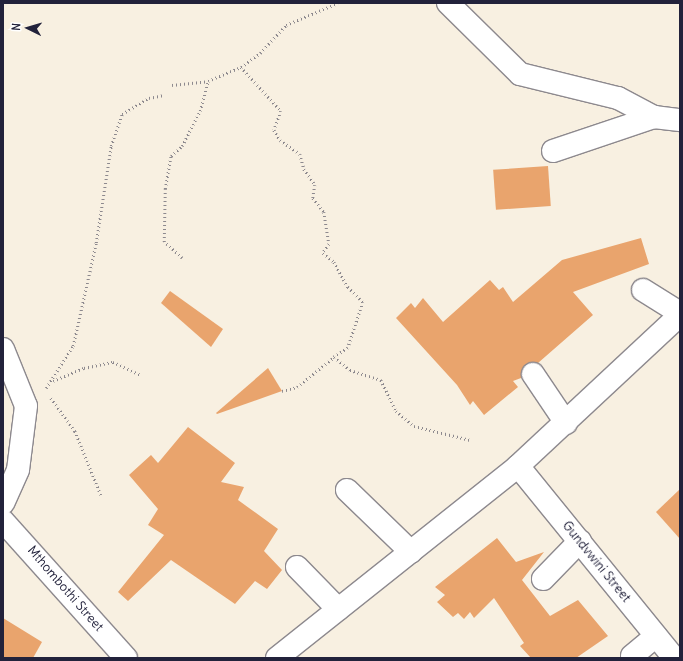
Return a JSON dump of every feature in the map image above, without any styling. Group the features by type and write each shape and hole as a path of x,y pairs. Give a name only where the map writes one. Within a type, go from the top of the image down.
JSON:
{"street":[{"path":"448,3 520,74 618,98 654,117 680,120"},
{"path":"553,151 654,117"},
{"path":"277,658 518,466 566,423 680,314 643,290"},
{"path":"3,349 26,406 18,470 3,503"},
{"path":"533,374 566,423"},
{"name":"Gundvwini Street","path":"518,466 674,658"},
{"path":"347,490 410,552"},
{"name":"Mthombothi Street","path":"3,521 126,658"},
{"path":"543,579 580,541"},
{"path":"297,567 338,609"},
{"path":"632,656 656,636"}],"path":[{"path":"172,86 208,81 241,67 260,53 286,25 338,3"},
{"path":"241,67 281,111 274,130 280,140 300,154 304,169 315,185 314,198 324,212 329,244 323,253 334,262 348,287 364,302 348,348 334,357 297,387 282,391"},
{"path":"182,258 164,242 166,189 171,156 182,146 200,111 208,81"},
{"path":"101,495 74,431 43,390 53,381 73,346 86,296 103,186 122,114 149,98 164,95"},
{"path":"334,357 350,370 381,380 396,411 414,426 470,440"},
{"path":"53,381 84,368 113,362 141,375"}],"building":[{"path":"548,166 551,206 496,210 493,170"},
{"path":"641,238 649,264 573,292 593,315 538,363 526,364 521,378 513,381 518,387 484,415 473,401 470,405 457,385 396,318 411,303 415,308 423,298 443,322 490,280 499,290 503,287 513,302 562,260"},
{"path":"170,291 223,329 211,347 161,303"},
{"path":"268,368 282,391 217,414 216,413"},
{"path":"188,427 235,463 221,482 244,487 238,500 278,529 264,551 282,570 267,589 255,581 235,604 171,560 128,601 118,592 164,535 148,525 158,509 129,475 151,455 158,463"},
{"path":"680,489 680,539 656,512"},
{"path":"497,538 516,562 544,552 522,580 550,616 578,600 608,636 576,658 531,658 520,646 524,643 494,598 474,618 470,612 464,619 458,613 453,617 437,602 445,595 435,587"},
{"path":"3,618 42,642 33,658 3,658"}]}
